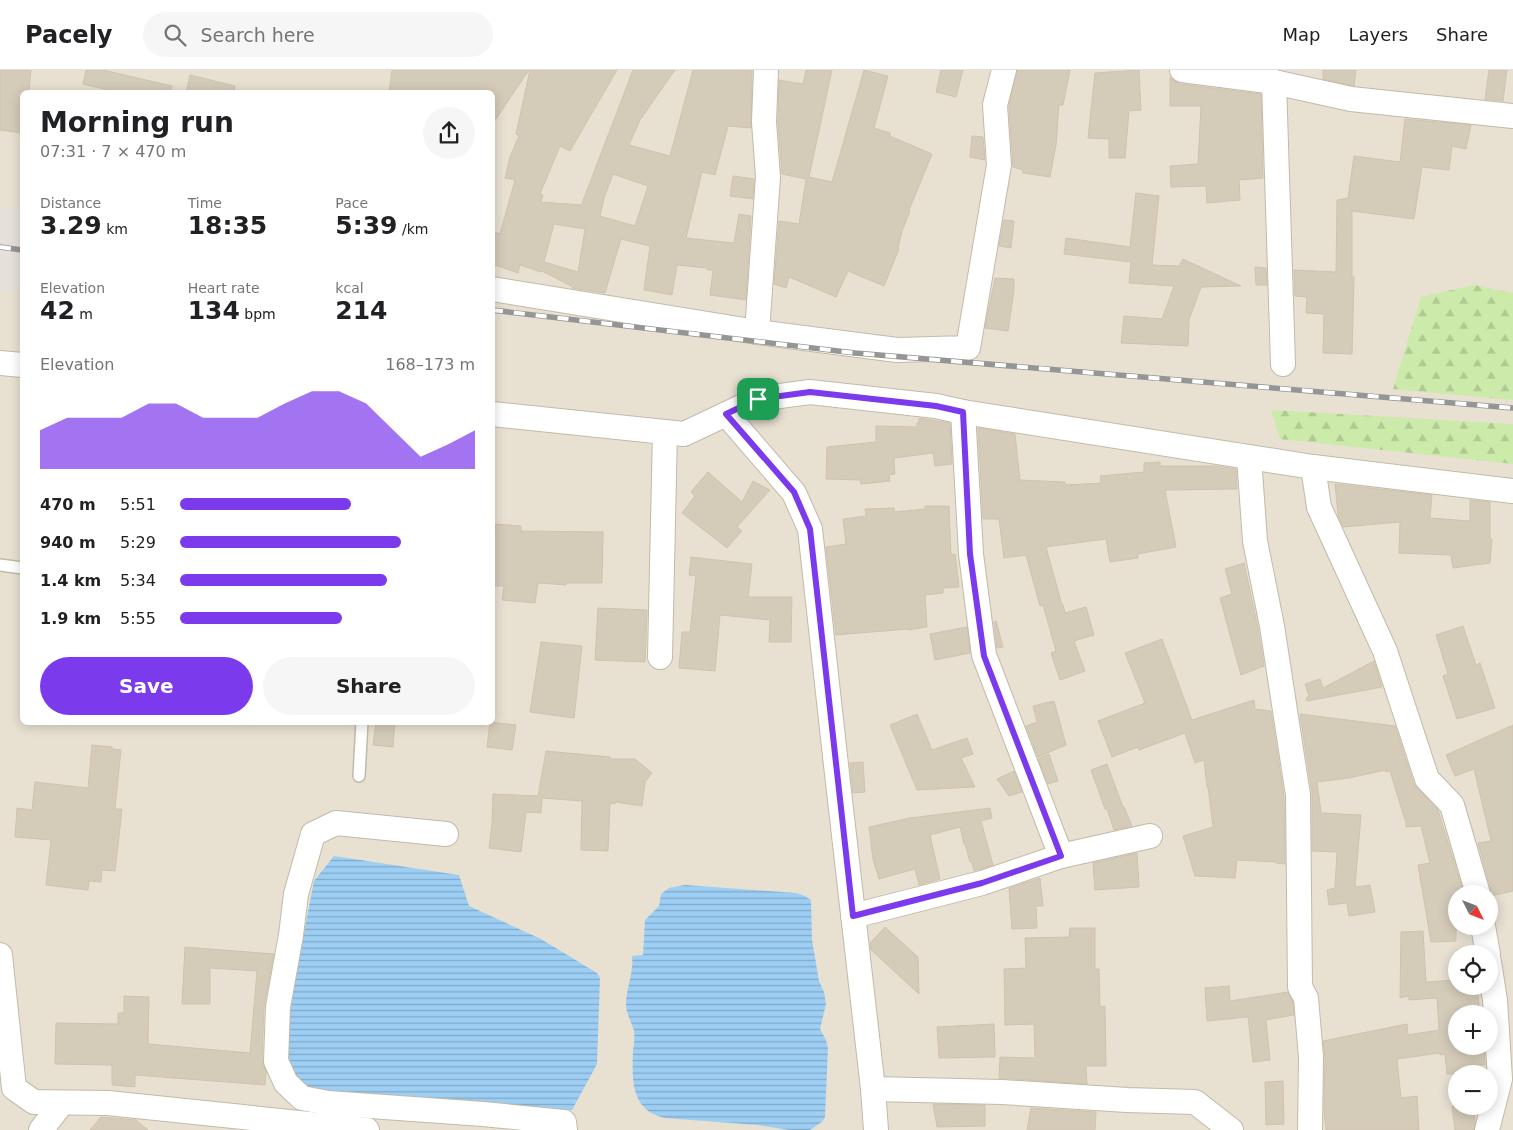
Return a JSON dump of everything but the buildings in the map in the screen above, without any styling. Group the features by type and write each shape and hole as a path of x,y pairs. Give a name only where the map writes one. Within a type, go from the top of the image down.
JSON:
{"street":[{"path":"757,332 768,177 764,122 766,70"},
{"path":"495,288 757,332 897,350 968,348 999,165 995,104 1004,70"},
{"path":"1182,70 1274,82 1350,99 1513,116"},
{"path":"1274,82 1283,364"},
{"path":"0,363 20,365"},
{"path":"495,416 684,434 758,399 810,392 936,406 963,412 1313,467 1513,491"},
{"path":"963,412 970,554 984,656 1061,856"},
{"path":"726,414 794,492 810,529 876,1130"},
{"path":"660,657 665,432"},
{"path":"1249,457 1255,541 1272,626 1298,795 1300,987 1306,998 1311,1057 1309,1130"},
{"path":"1313,467 1319,507 1385,651 1427,779 1452,805 1475,885"},
{"path":"446,834 336,823 313,834 296,894 291,935 278,1007 276,1061 286,1083 302,1098 328,1103 564,1122 565,1130"},
{"path":"853,916 982,883 1061,856 1150,836"},
{"path":"0,955 14,1088 34,1102 108,1103 357,1130"},
{"path":"1487,1130 1500,1079 1493,995"},
{"path":"873,1089 1002,1092 1127,1100 1195,1102 1231,1130"},
{"path":"41,1130 62,1103"}],"lane":[{"path":"0,565 20,568"},
{"path":"359,776 362,725"}],"shaded area":[{"path":"0,70 1513,70 1513,1130 0,1130"},
{"path":"0,208 20,211 20,293 0,292"}],"green space":[{"path":"1474,285 1513,293 1513,400 1393,389 1421,297"},
{"path":"1271,410 1513,424 1513,464 1280,439"}],"water":[{"path":"334,856 459,875 469,906 541,939 597,973 600,978 597,1064 572,1110 448,1103 302,1091 286,1063 290,1004 314,881"},
{"path":"685,885 796,893 811,900 812,940 819,981 824,992 826,1004 820,1029 828,1048 825,1117 822,1122 810,1130 789,1130 757,1125 665,1118 654,1114 639,1101 633,1082 634,1031 626,1005 632,956 643,955 645,920 659,906 661,894 669,888"}],"railway":[{"path":"0,247 20,250"},
{"path":"495,310 855,353 1513,408"}],"route":[{"path":"810,392 936,406 963,412 970,554 984,656 1061,856 982,883 853,916 810,529 794,492 726,414 758,399 810,392"}]}
